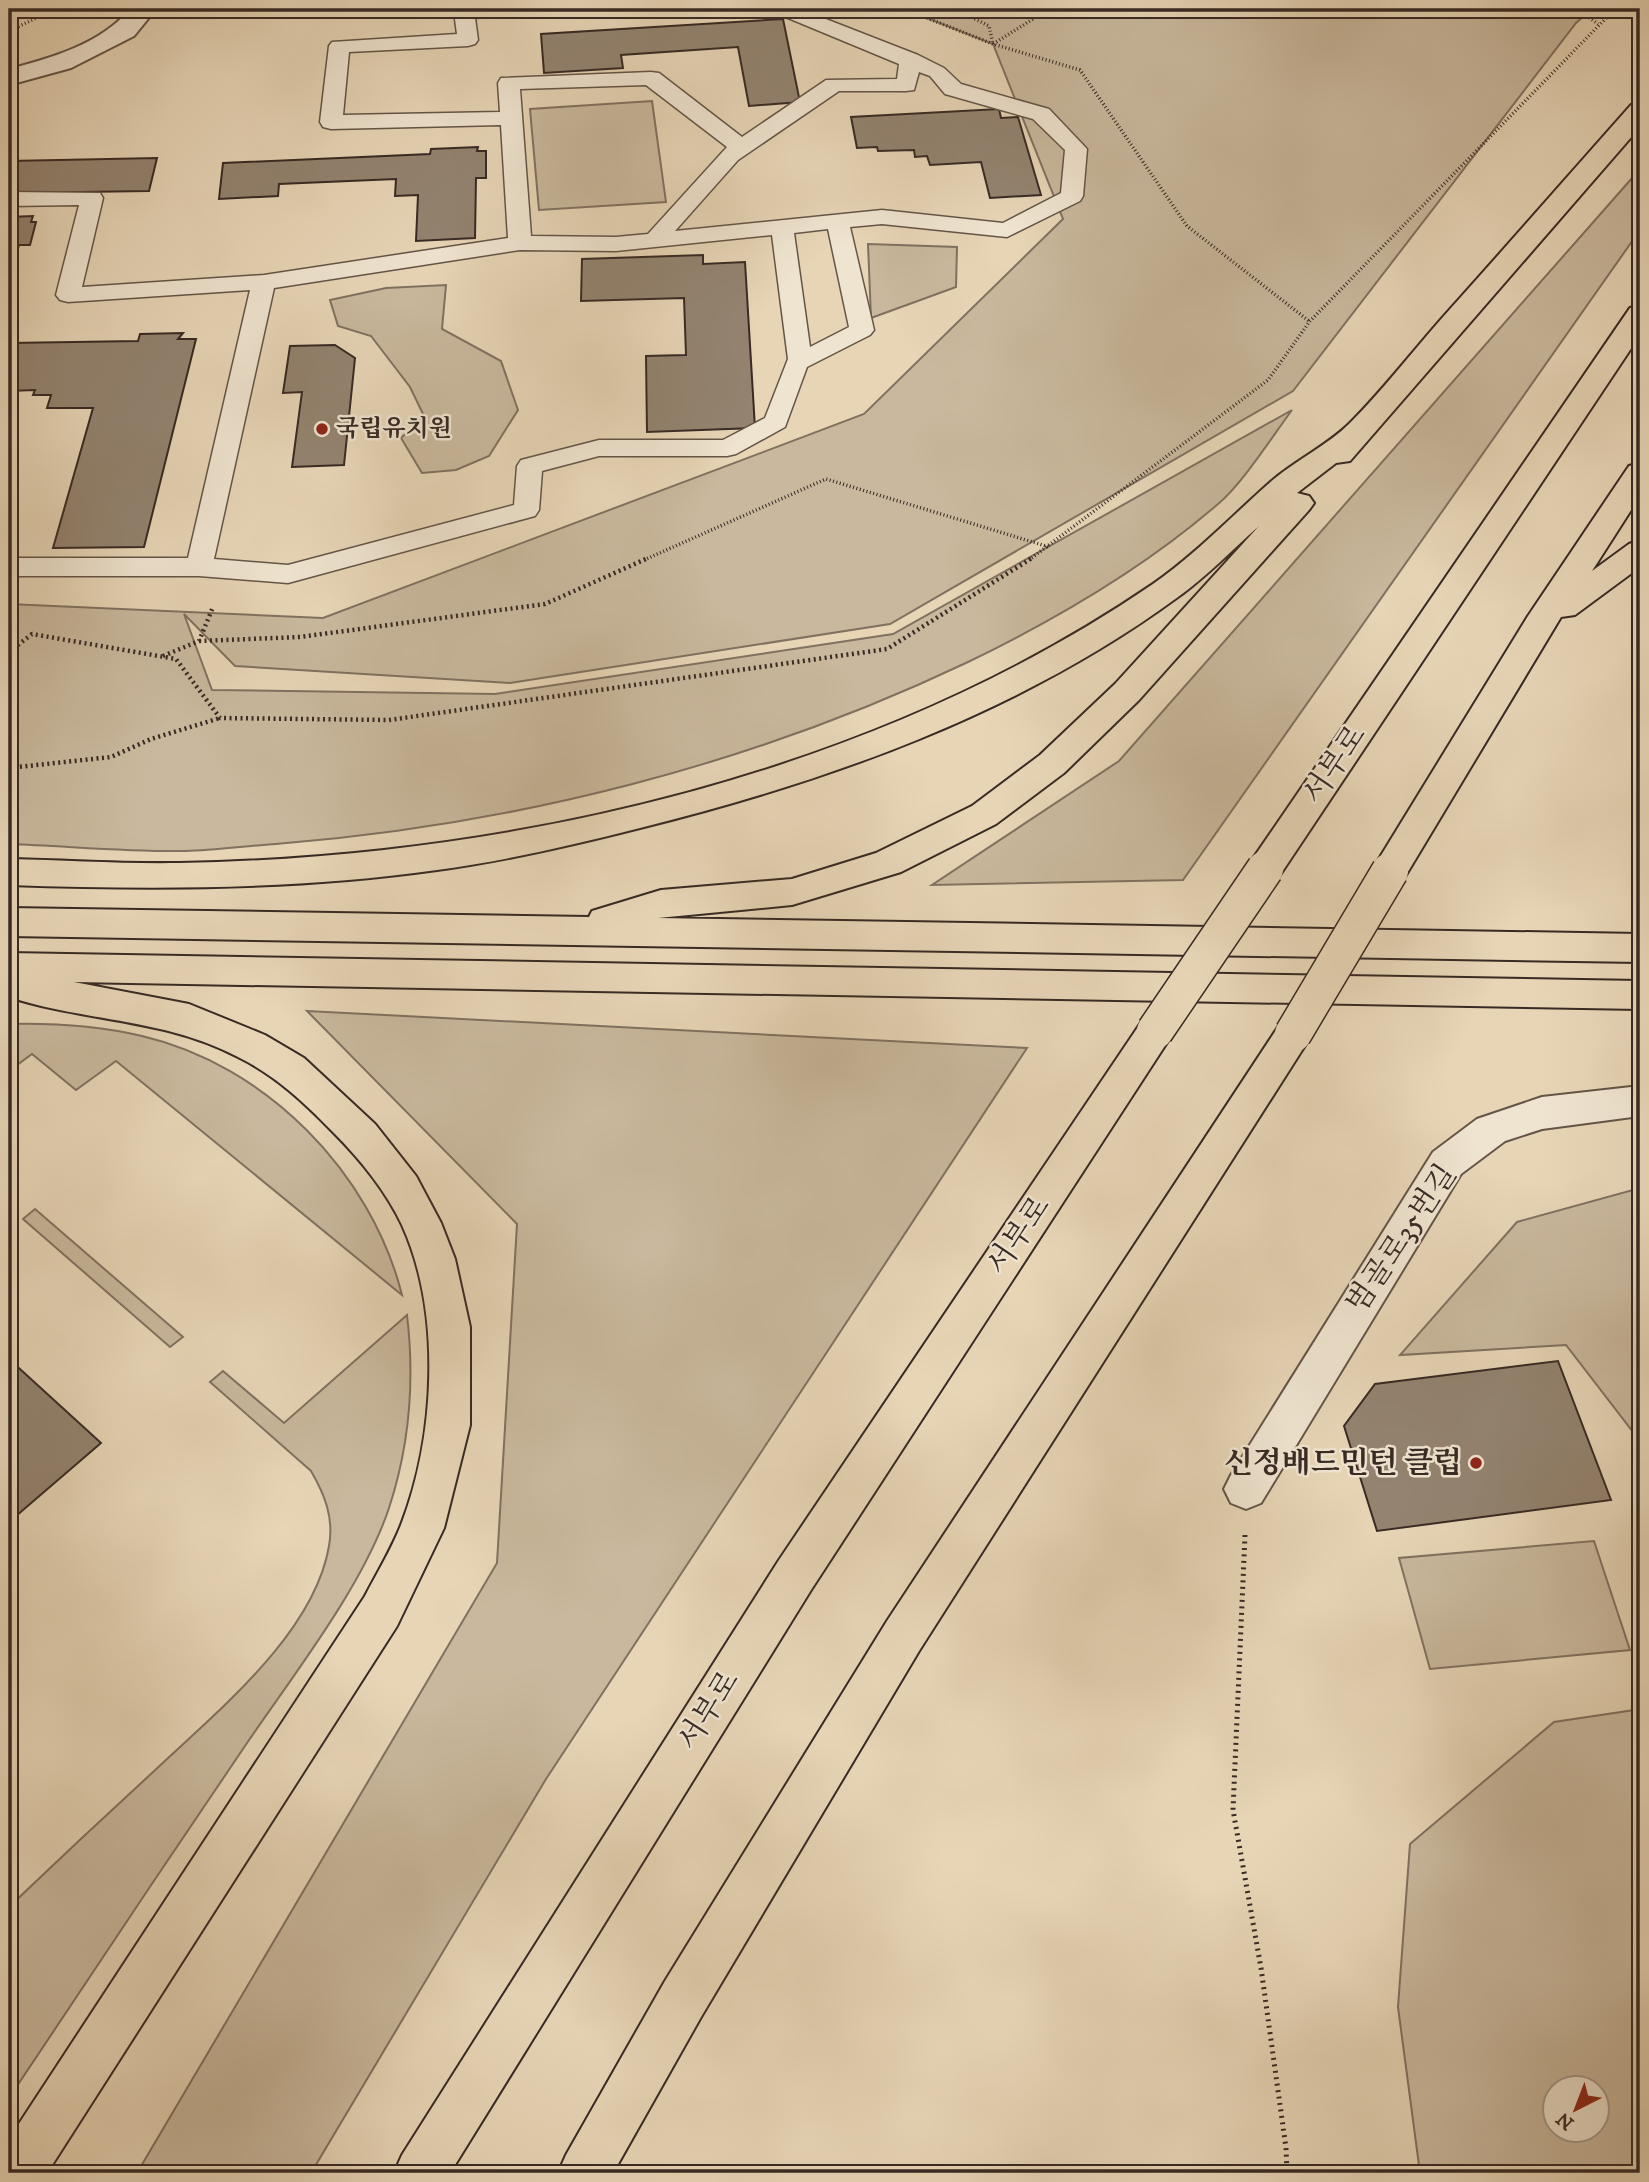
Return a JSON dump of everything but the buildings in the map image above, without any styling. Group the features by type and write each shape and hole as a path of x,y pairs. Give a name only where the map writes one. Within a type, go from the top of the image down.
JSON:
{"highway":[{"path":"573,931 661,904 792,892 888,863 984,815 1052,764 1127,692 1278,527 1356,434 1640,111"},
{"name":"서부로","path":"420,2173 795,1575 1155,1031 1640,314"},
{"path":"9,872 178,876 331,868 437,857 561,835 687,804 815,766 931,721 1056,660 1168,589 1295,478 1356,434"},
{"path":"584,2173 683,1999 903,1636 1293,1034 1540,624 1640,473"},
{"path":"1540,624 1640,551"},
{"path":"9,922 1640,948"},
{"path":"9,967 1640,995"},
{"path":"9,985 189,1019 252,1046 290,1069 361,1135 402,1188 421,1223 435,1259 443,1292 449,1339 449,1426 422,1528 381,1611 17,2173"}],"street":[{"path":"9,77 62,63 125,31 144,9"},
{"name":"범골로35번길","path":"1247,1489 1447,1163 1491,1130 1542,1113 1640,1101"}],"lane":[{"path":"511,118 331,122 339,46 468,40 464,12 519,9"},
{"path":"9,199 92,198 68,295 264,282 390,265 520,243 616,244 882,216 1007,230 1072,196 1076,149 1041,114 953,89 937,72 911,59 783,9"},
{"path":"655,240 730,155 741,147 834,85 905,85 911,59"},
{"path":"520,243 509,83 651,78 741,147"},
{"path":"800,362 862,330 838,222"},
{"path":"9,568 199,567 288,574 526,510 530,466 599,448 727,448 776,422 800,362 782,228"},
{"path":"199,567 264,282"}],"path":[{"path":"9,31 55,9"},
{"path":"904,9 993,44 1080,70 1187,226 1310,321"},
{"path":"956,9 989,26 993,44"},
{"path":"993,44 1049,9"},
{"path":"1578,9 1598,24"},
{"path":"9,768 111,757 151,739 220,718 389,720 887,649 1049,547 1268,380 1310,321 1615,9"},
{"path":"162,657 198,641 299,636 545,604 826,479 1049,547"},
{"path":"198,641 229,570"},
{"path":"9,652 32,634 176,659 220,718"},
{"path":"1247,1489 1233,1810 1261,1968 1286,2148 1287,2173"}],"shaded area":[{"path":"904,9 1592,9 1576,23 1293,391 890,624 510,683 235,666 184,614 212,690 495,694 893,634 1292,410 1247,473 1218,504 1129,571 1034,628 968,662 886,699 802,731 717,760 543,805 455,822 365,835 208,850 141,851 9,844 9,604 323,618 864,414 1063,219 993,44"},
{"path":"652,101 666,202 539,210 530,109"},
{"path":"1640,169 1640,230 1183,880 932,885 1119,761"},
{"path":"868,244 957,247 956,287 871,318"},
{"path":"446,285 442,329 501,361 518,410 489,456 456,470 422,473 401,438 424,416 410,387 371,336 338,326 330,300 386,288"},
{"path":"307,1011 1027,1048 546,1779 311,2173 137,2173 497,1563 517,1224"},
{"path":"9,1024 76,1026 142,1036 188,1050 231,1071 271,1098 307,1130 339,1167 366,1207 387,1250 402,1295 116,1061 76,1090 32,1054 9,1071"},
{"path":"1640,1188 1640,1441 1566,1345 1400,1355 1517,1222"},
{"path":"35,1209 183,1337 170,1347 23,1219"},
{"path":"407,1315 411,1364 409,1413 402,1460 389,1508 362,1568 326,1629 9,2098 9,1907 258,1671 304,1611 320,1579 329,1546 330,1526 327,1507 311,1471 210,1382 223,1371 284,1423"},
{"path":"1594,1541 1630,1650 1430,1669 1399,1558"},
{"path":"1640,1700 1640,2173 1420,2173 1398,2007 1410,1844 1554,1722 1634,1710"}],"place":[{"name":"국립유치원","path":"322,429"},
{"name":"신정배드민턴 클럽","path":"1476,1463"}]}
